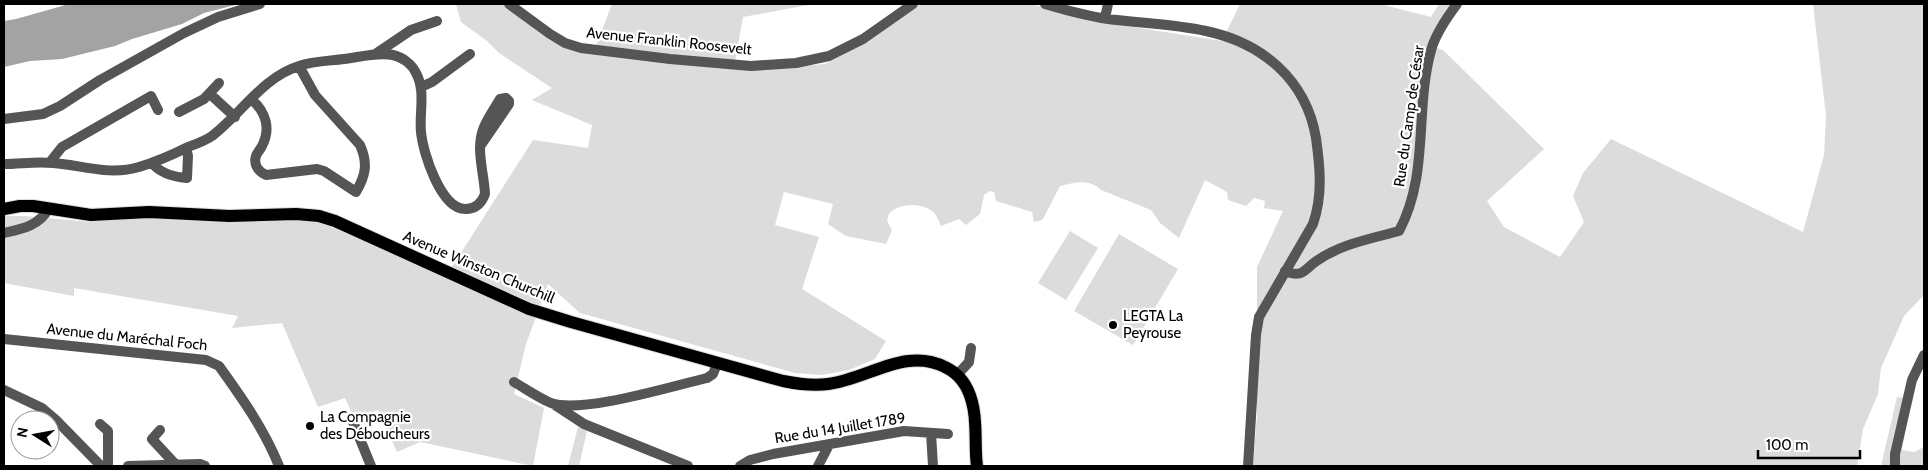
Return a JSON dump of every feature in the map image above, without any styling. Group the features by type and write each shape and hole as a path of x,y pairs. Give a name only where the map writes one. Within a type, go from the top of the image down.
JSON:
{"main road":[{"name":"Avenue Winston Churchill","path":"4,209 20,206 48,208 91,215 149,212 229,216 296,214 319,216 335,221 529,309 783,381 812,385 828,384 848,380 909,360 921,360 940,364 957,375 968,388 973,404 977,466"}],"street":[{"path":"4,120 43,114 60,106 100,80 184,33 218,17 260,4"},
{"name":"Avenue Franklin Roosevelt","path":"509,4 550,34 565,43 581,48 670,59 752,66 796,63 829,56 863,39 913,4"},
{"path":"1045,4 1105,18 1206,31 1234,40 1265,54 1288,75 1304,101 1314,130 1321,185 1318,208 1313,224 1259,317 1256,335 1248,466"},
{"path":"1105,18 1108,4"},
{"name":"Rue du Camp de César","path":"1285,271 1294,275 1301,274 1316,262 1347,245 1399,231 1406,219 1417,180 1426,84 1432,46 1448,15 1458,4"},
{"path":"374,54 411,30 437,21"},
{"path":"4,164 50,162 107,171 126,170 152,163 210,138 252,100 261,89 281,74 299,66 374,54 389,54 403,60 411,65 416,72 421,87 421,134 431,171 450,202 459,208 472,208 479,204 485,194 480,154 481,145"},
{"path":"421,87 432,82 470,54"},
{"path":"252,100 263,113 267,123 265,139 255,157 255,164 260,172 266,175 316,169 324,171 356,192 365,172 364,153 355,138 315,95 299,66"},
{"path":"179,112 210,94 219,83"},
{"path":"210,94 235,116"},
{"path":"50,162 62,147 151,96 158,110"},
{"path":"152,163 170,174 187,178 188,156 186,148"},
{"path":"4,233 37,223 43,218 48,208"},
{"name":"Avenue du Maréchal Foch","path":"4,339 214,362 219,366 257,421 270,444 279,466"},
{"path":"957,375 970,360 971,348"},
{"path":"1895,466 1895,454 1912,380 1924,355"},
{"path":"552,403 574,406 596,403 707,378 713,374 718,364"},
{"path":"514,382 552,403 584,424 688,466"},
{"path":"4,390 42,408 101,466"},
{"path":"353,422 371,466"},
{"path":"100,424 108,431 108,466"},
{"path":"160,430 152,439 176,465"},
{"name":"Rue du 14 Juillet 1789","path":"740,466 750,460 773,454 904,431 948,434"},
{"path":"931,433 933,466"},
{"path":"818,466 829,445"},
{"path":"128,466 200,464 205,466"}],"shaded area":[{"path":"69,4 239,4 204,13 182,24 115,46 62,59 30,61 4,67 4,21"},
{"path":"456,4 502,4 549,40 575,51 748,70 825,64 866,43 909,11 922,4 1031,4 1102,22 1222,41 1240,4 1380,4 1431,17 1439,4 1453,4 1429,45 1443,50 1544,149 1487,201 1504,227 1560,257 1584,222 1573,196 1583,173 1611,139 1803,232 1824,155 1826,116 1813,4 1924,4 1924,295 1904,316 1881,368 1878,394 1863,429 1857,466 1253,466 1257,415 1257,267 1283,211 1264,208 1265,201 1254,198 1246,206 1228,200 1227,192 1205,180 1179,238 1160,223 1151,210 1101,190 1092,184 1076,183 1060,186 1042,220 1034,222 1032,212 996,201 994,192 990,191 984,195 980,214 966,225 959,219 941,226 936,215 928,209 917,205 904,206 893,210 889,214 887,221 892,230 886,244 846,236 828,224 833,204 784,192 775,225 819,237 802,289 886,341 875,359 849,370 822,375 795,373 580,313 548,284 526,344 514,394 544,408 533,466 420,442 397,452 378,410 354,418 345,398 318,407 282,323 232,328 238,316 74,288 74,296 4,283 4,216 90,222 147,217 319,220 445,278 533,140 588,148 592,125 532,100 552,88 499,53 487,41 461,22"},
{"path":"612,4 814,4 743,17 735,62 596,46"},
{"path":"1070,231 1098,248 1066,300 1038,283"},
{"path":"1119,234 1178,269 1133,345 1074,311"},
{"path":"1897,397 1911,399 1902,450 1914,452 1924,447 1924,466 1881,466"},
{"path":"578,427 587,431 579,466 568,466"}],"place":[{"name":"LEGTA La Peyrouse","path":"1113,325"},
{"name":"La Compagnie des Déboucheurs","path":"310,426"}]}
